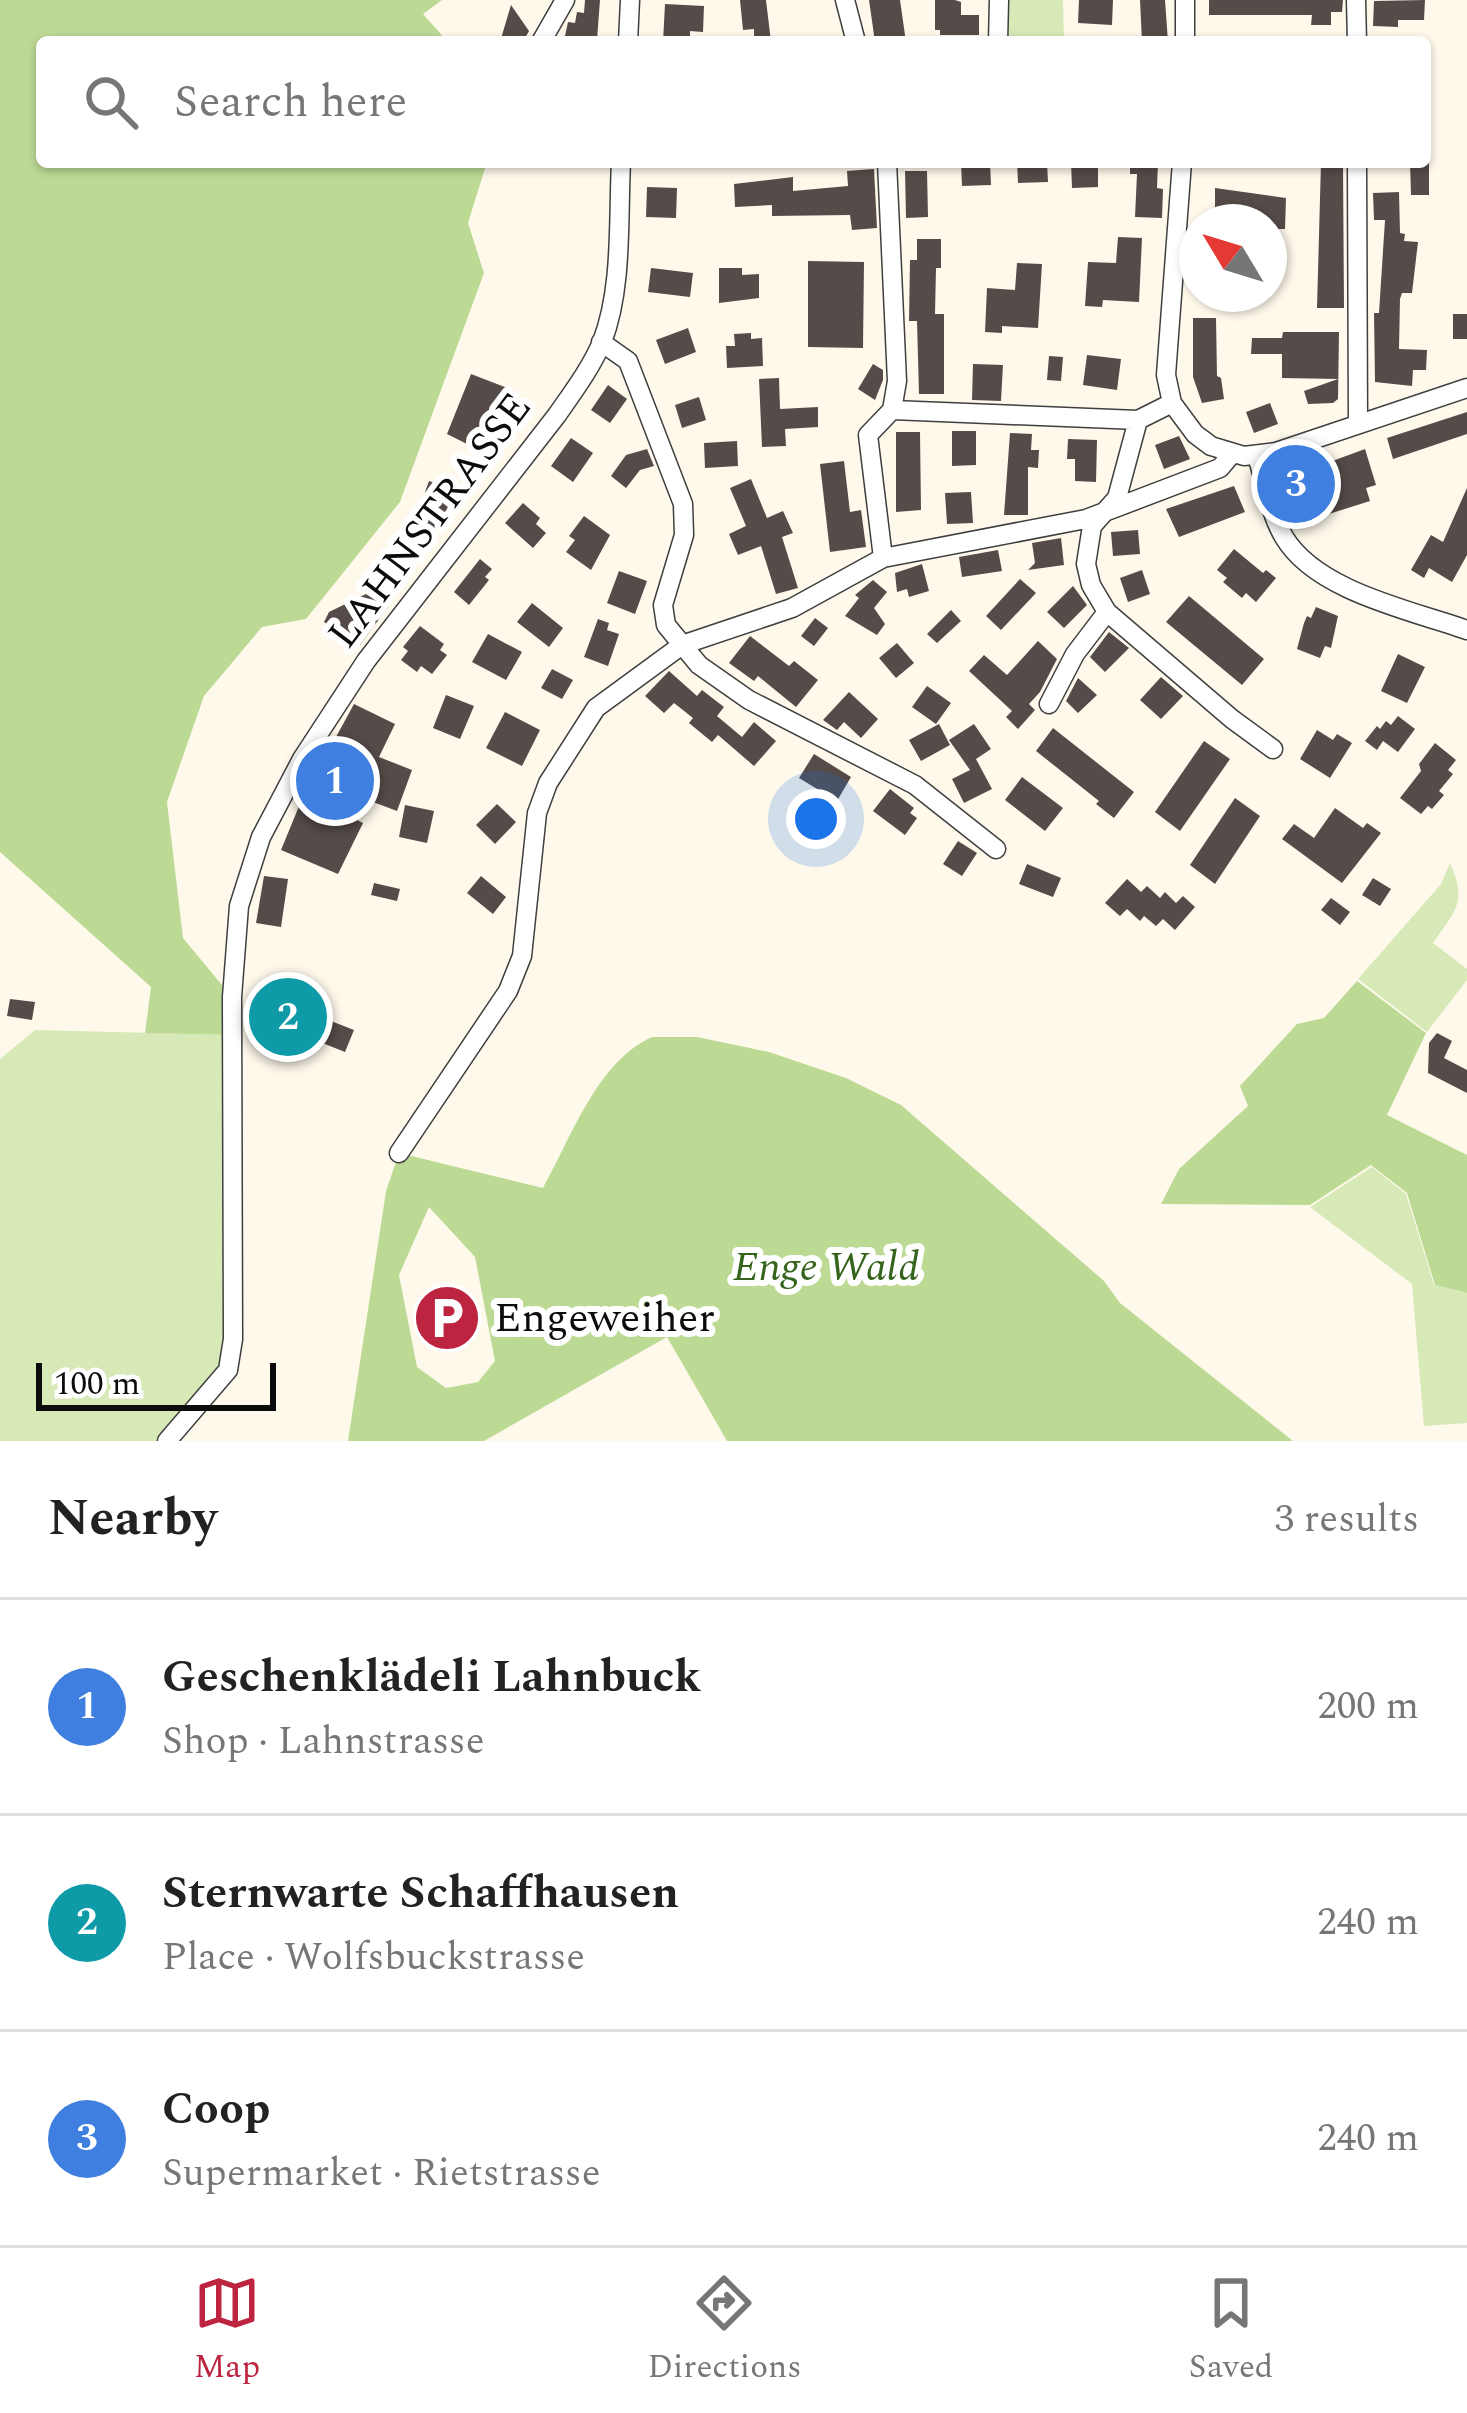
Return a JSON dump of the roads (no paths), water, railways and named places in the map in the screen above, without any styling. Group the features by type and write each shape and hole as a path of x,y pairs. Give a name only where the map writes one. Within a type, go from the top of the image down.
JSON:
{"street":[{"path":"544,36 565,0"},
{"path":"628,36 630,0"},
{"path":"845,0 854,36"},
{"path":"998,36 999,0"},
{"path":"1185,0 1185,36"},
{"path":"1356,0 1357,36"},
{"name":"LAHNSTRASSE","path":"167,1441 228,1370 233,1339 232,997 239,906 261,838 302,759 366,661 557,415 602,342 612,303 621,168"},
{"path":"883,558 868,435 892,410 897,381 887,168"},
{"path":"1182,168 1167,360 1172,403 1195,434 1232,454 1257,456 1467,388"},
{"path":"1357,168 1358,424"},
{"path":"602,342 628,361 683,505 684,535 663,605 666,625 699,665 749,700 915,785 996,849"},
{"path":"892,410 1138,420 1172,403"},
{"path":"1138,420 1118,498 1092,526 1086,565 1091,585 1107,612 1273,749"},
{"path":"399,1153 508,991 522,956 537,813 548,782 596,708 682,645 792,608 883,558 1104,512 1220,468 1232,454"},
{"path":"1257,456 1282,534 1304,564 1358,593 1467,630"},
{"path":"1049,704 1075,654 1107,612"}],"place":[{"name":"Coop","path":"1296,484"},
{"name":"Geschenklädeli Lahnbuck","path":"335,781"},
{"name":"Sternwarte Schaffhausen","path":"288,1017"},
{"name":"Engeweiher","path":"447,1318"}],"park label":[{"name":"Enge Wald","path":"826,1267"}]}
